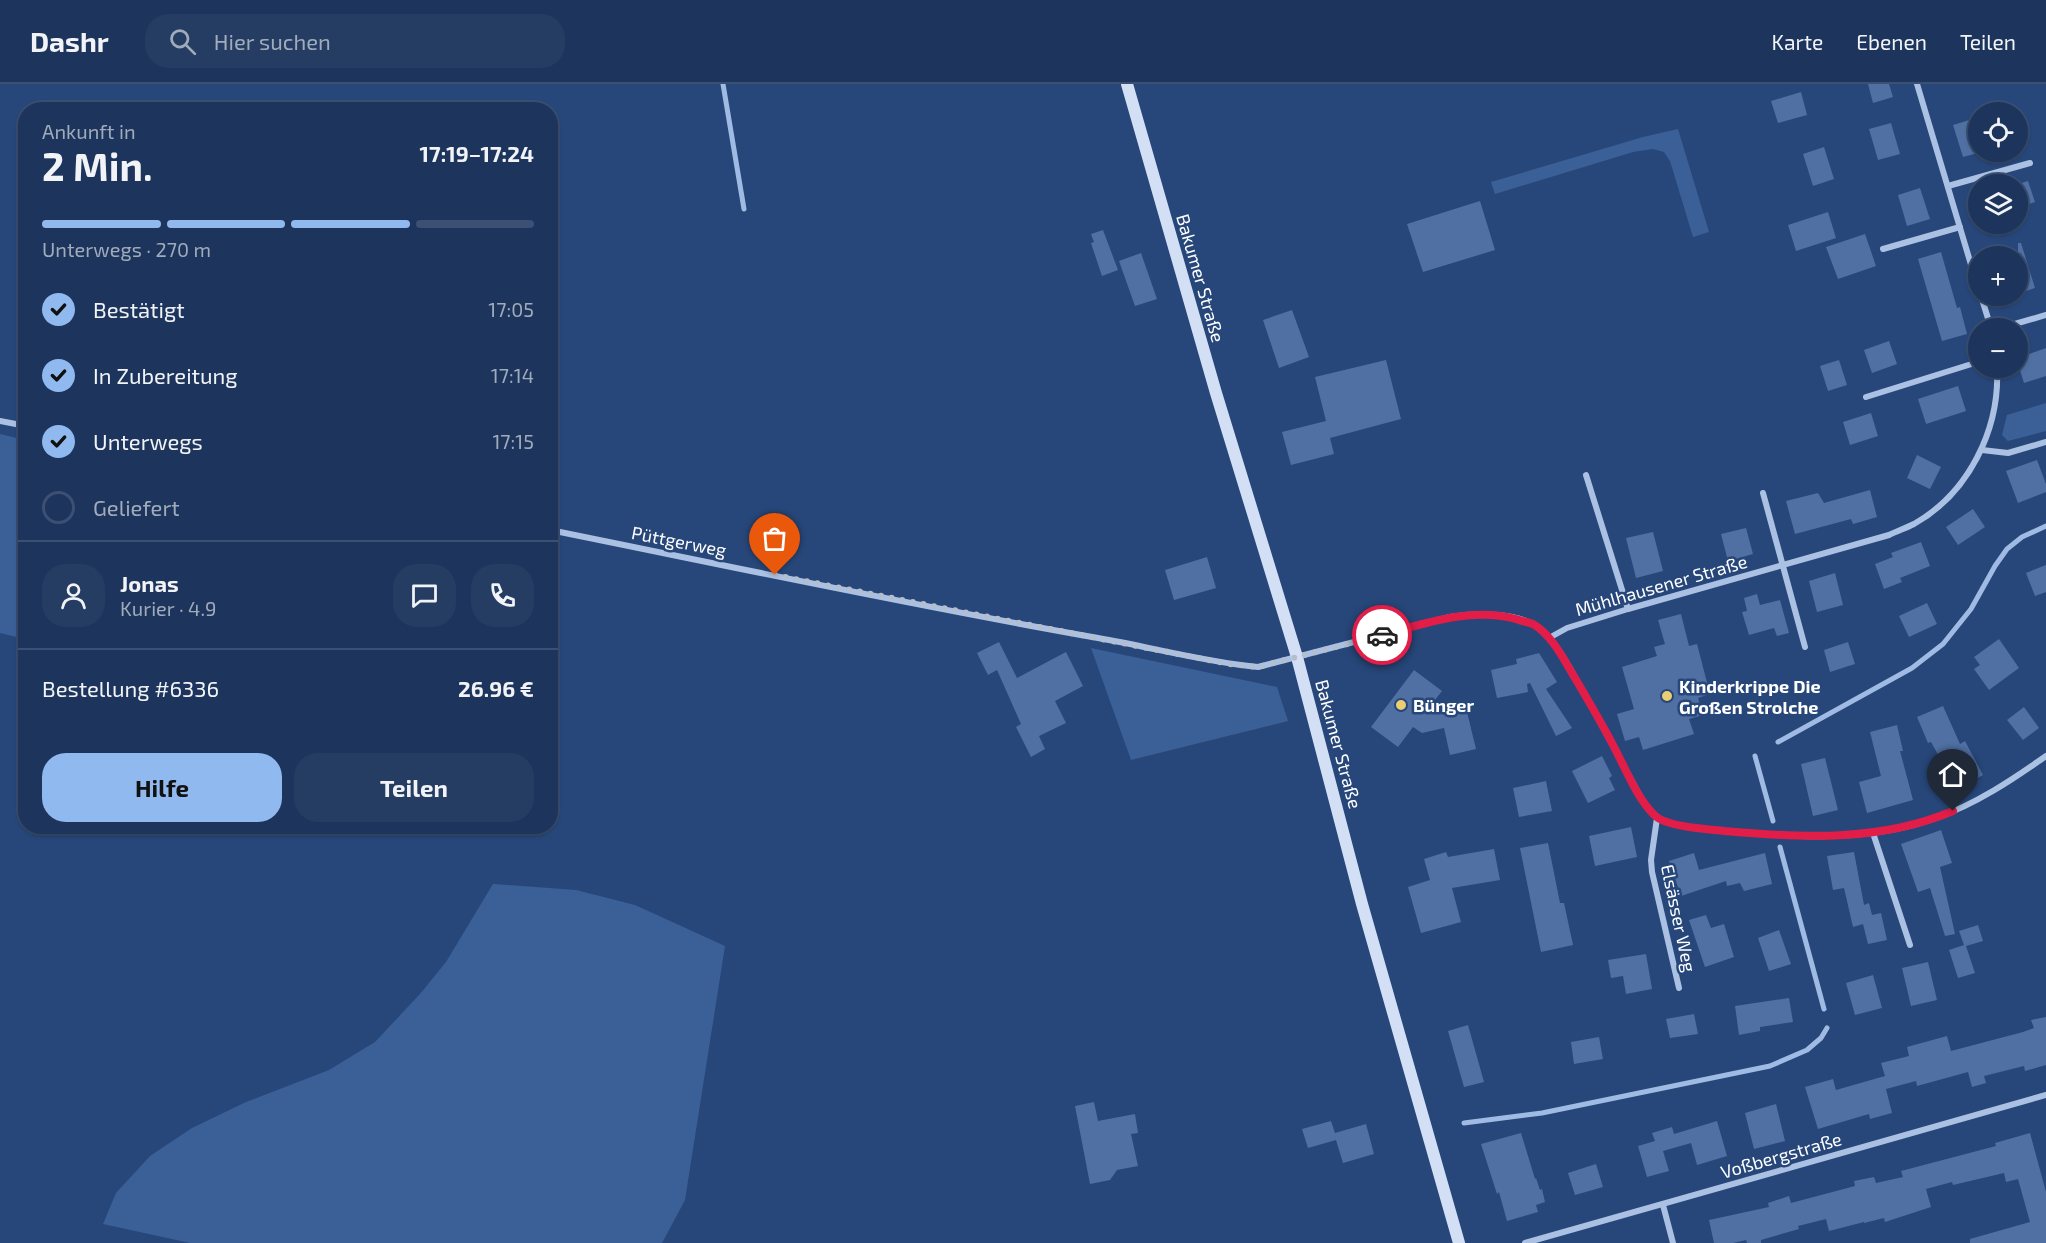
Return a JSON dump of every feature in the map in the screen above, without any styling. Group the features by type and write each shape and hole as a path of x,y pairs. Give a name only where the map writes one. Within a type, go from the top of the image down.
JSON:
{"main road":[{"name":"Bakumer Straße","path":"1127,84 1216,393 1297,657 1360,897 1459,1243"}],"street":[{"path":"1917,84 1968,254"},
{"path":"1948,186 2030,163"},
{"path":"1883,249 1960,227"},
{"path":"2028,320 2046,315"},
{"path":"1866,397 1968,365"},
{"name":"Mühlhausener Straße","path":"1549,638 1567,628 1889,535 1914,524 1956,488 1982,450 1994,414 1998,378"},
{"path":"0,421 18,424"},
{"path":"1982,450 2008,453 2046,442"},
{"path":"1586,476 1628,609"},
{"path":"1763,493 1805,647"},
{"name":"Püttgerweg","path":"558,532 1229,664 1258,667 1450,617 1478,614 1504,616 1533,624 1549,638"},
{"path":"1549,638 1564,659 1602,725 1641,798 1657,818 1685,826 1792,837 1841,837 1873,833 1935,819 2013,779 2046,756"},
{"name":"Elsässer Weg","path":"1657,818 1651,860 1652,872 1679,988"},
{"path":"1873,833 1910,945"},
{"name":"Voßbergstraße","path":"1525,1243 2045,1098"},
{"path":"1663,1205 1673,1243"}],"shaded area":[{"path":"1678,129 1709,232 1693,237 1670,161 1664,152 1653,149 1633,152 1495,194 1491,182 1643,137"},
{"path":"2046,403 2046,431 2008,441 2002,435 2007,415"},
{"path":"0,434 18,438 18,637 0,633"},
{"path":"1091,648 1277,687 1288,721 1131,760"},
{"path":"493,884 576,890 635,905 725,946 685,1200 662,1243 190,1243 103,1224 116,1193 150,1156 192,1128 246,1102 329,1070 375,1042 446,962"}],"building":[{"path":"1868,84 1889,84 1893,97 1873,103"},
{"path":"1801,92 1807,115 1778,123 1771,101"},
{"path":"1968,120 1968,156 1963,157 1953,125"},
{"path":"1891,123 1900,154 1878,160 1869,129"},
{"path":"1824,147 1834,179 1813,186 1803,154"},
{"path":"2028,181 2035,202 2028,204"},
{"path":"1920,188 1930,219 1907,226 1898,195"},
{"path":"1480,201 1495,250 1423,272 1407,224"},
{"path":"1828,212 1836,238 1796,251 1788,225"},
{"path":"1103,230 1118,270 1102,276 1091,243 1094,242 1091,234"},
{"path":"1865,234 1876,266 1838,279 1826,247"},
{"path":"1941,252 1967,334 1942,341 1918,259"},
{"path":"1141,253 1157,299 1135,306 1119,261"},
{"path":"2028,266 2035,288 2028,290"},
{"path":"1292,310 1309,357 1279,368 1263,320"},
{"path":"1889,341 1897,364 1872,373 1864,350"},
{"path":"2046,348 2046,376 2024,383 2022,378 2028,378 2028,354"},
{"path":"1386,360 1401,419 1330,438 1334,454 1291,465 1282,432 1326,421 1315,377"},
{"path":"1839,360 1847,385 1828,391 1820,366"},
{"path":"1958,386 1966,411 1926,424 1918,399"},
{"path":"1871,413 1878,436 1850,445 1843,422"},
{"path":"1917,455 1941,467 1930,489 1907,478"},
{"path":"2037,460 2046,484 2046,492 2018,503 2006,471"},
{"path":"1870,490 1877,517 1853,524 1851,519 1795,534 1786,501 1818,493 1824,503"},
{"path":"1973,509 1985,527 1958,545 1946,527"},
{"path":"1746,528 1753,554 1728,561 1721,534"},
{"path":"1653,532 1663,571 1636,578 1626,538"},
{"path":"1921,542 1930,566 1900,578 1902,582 1884,589 1875,564 1893,557 1891,553"},
{"path":"1207,557 1216,588 1174,600 1165,570"},
{"path":"2046,565 2046,592 2035,596 2026,573"},
{"path":"1835,573 1843,605 1817,612 1809,581"},
{"path":"1757,594 1760,605 1780,600 1789,633 1777,636 1774,628 1749,635 1742,612 1747,611 1744,598"},
{"path":"1927,603 1937,624 1909,637 1899,616"},
{"name":"Kinderkrippe Die Großen Strolche","path":"1681,614 1689,646 1697,644 1710,694 1698,698 1703,715 1689,719 1694,734 1643,750 1639,737 1625,741 1617,714 1634,709 1622,667 1657,656 1654,647 1665,644 1658,620"},
{"path":"1999,639 2019,668 1989,690 1974,669 1980,665 1974,657"},
{"path":"999,642 1017,678 1066,652 1083,686 1055,701 1066,723 1039,736 1045,749 1031,757 1016,727 1021,724 997,670 988,675 977,653"},
{"path":"1848,642 1855,664 1830,672 1824,650"},
{"path":"1539,653 1557,682 1546,689 1572,728 1556,736 1530,683 1527,684 1528,692 1497,698 1491,670 1517,664 1516,659"},
{"path":"1414,670 1442,691 1431,705 1447,717 1467,712 1476,749 1450,755 1444,728 1422,733 1413,727 1398,747 1371,727"},
{"path":"1943,706 1960,744 1965,741 1983,775 1957,789 1931,742 1928,743 1917,717"},
{"path":"2024,707 2039,728 2023,740 2007,720"},
{"path":"1897,725 1903,751 1900,751 1913,800 1867,813 1859,782 1881,776 1870,732"},
{"path":"1602,756 1612,776 1609,778 1615,790 1588,803 1572,771"},
{"path":"1825,758 1838,810 1813,816 1801,764"},
{"path":"1546,781 1552,811 1519,817 1513,788"},
{"path":"1631,827 1637,857 1595,866 1589,836"},
{"path":"1941,830 1952,863 1940,867 1955,934 1945,936 1930,888 1918,892 1901,844"},
{"path":"1548,843 1560,903 1564,903 1573,945 1541,952 1520,848"},
{"path":"1494,849 1500,880 1452,888 1461,922 1421,933 1408,887 1430,880 1424,859 1446,852 1448,857"},
{"path":"1854,852 1864,905 1869,903 1872,915 1881,913 1887,940 1868,944 1863,924 1853,927 1844,888 1833,890 1827,856"},
{"path":"1694,853 1699,870 1765,853 1772,884 1744,891 1740,883 1727,886 1726,881 1681,896 1669,861"},
{"path":"1706,915 1711,928 1724,924 1734,957 1705,967 1689,920"},
{"path":"1978,925 1983,941 1966,946 1975,973 1958,978 1949,950 1964,945 1959,931"},
{"path":"1779,930 1791,964 1769,971 1758,938"},
{"path":"1646,954 1652,989 1626,994 1623,976 1611,978 1608,960"},
{"path":"1928,962 1937,1000 1911,1006 1902,968"},
{"path":"1873,975 1882,1008 1855,1015 1846,983"},
{"path":"1789,998 1793,1022 1760,1027 1760,1031 1739,1035 1735,1006"},
{"path":"1694,1014 1698,1034 1670,1038 1666,1019"},
{"path":"2046,1017 2046,1065 2025,1071 2024,1066 1984,1076 1986,1083 1972,1087 1968,1072 1917,1086 1916,1081 1886,1089 1892,1113 1870,1119 1869,1114 1818,1129 1805,1087 1833,1079 1836,1090 1885,1076 1881,1063 1909,1056 1907,1047 1947,1036 1951,1051 2023,1032 2034,1028 2031,1020"},
{"path":"1468,1025 1484,1082 1464,1087 1448,1031"},
{"path":"1599,1037 1603,1059 1574,1064 1571,1042"},
{"path":"1094,1102 1098,1121 1135,1114 1138,1133 1131,1134 1138,1166 1117,1170 1110,1180 1090,1184 1075,1106"},
{"path":"1776,1104 1785,1141 1754,1149 1745,1113"},
{"path":"1331,1121 1335,1133 1366,1124 1374,1154 1343,1163 1336,1140 1308,1148 1302,1129"},
{"path":"1717,1121 1727,1156 1697,1165 1691,1143 1663,1151 1669,1171 1647,1177 1638,1146 1655,1141 1652,1133 1672,1127 1674,1134"},
{"path":"1521,1133 1535,1179 1540,1190 1542,1189 1545,1202 1536,1205 1538,1212 1507,1221 1481,1144"},
{"path":"2030,1133 2046,1192 2046,1243 1970,1243 1970,1239 2030,1222 2018,1179 2006,1182 2004,1173 1926,1189 1931,1207 1885,1222 1884,1218 1829,1231 1826,1219 1798,1226 1799,1229 1761,1240 1761,1243 1747,1243 1746,1240 1714,1243 1709,1220 1769,1207 1768,1203 1789,1196 1791,1203 1855,1186 1854,1181 1874,1177 1876,1183 1903,1177 1901,1171 1996,1146 1995,1143"},
{"path":"1596,1164 1603,1187 1575,1195 1568,1173"}],"waterway":[{"path":"723,84 744,209"},
{"path":"1778,742 1912,668 1943,644 1971,609 2007,549 2022,537 2046,526"},
{"path":"1755,756 1773,821"},
{"path":"1780,847 1824,1009"},
{"path":"1464,1123 1542,1113 1770,1066 1807,1050 1821,1038 1827,1028"}],"way so far":[{"path":"775,575 1022,625 1107,639 1229,664 1258,667 1382,635"}],"place":[{"name":"Kinderkrippe Die Großen Strolche","path":"1667,696"},
{"name":"Bünger","path":"1401,705"}],"route":[{"path":"1382,635 1464,615 1504,616 1533,624 1549,638 1564,659 1641,798 1657,818 1706,829 1792,837 1841,837 1873,833 1935,819 1953,811"}]}
